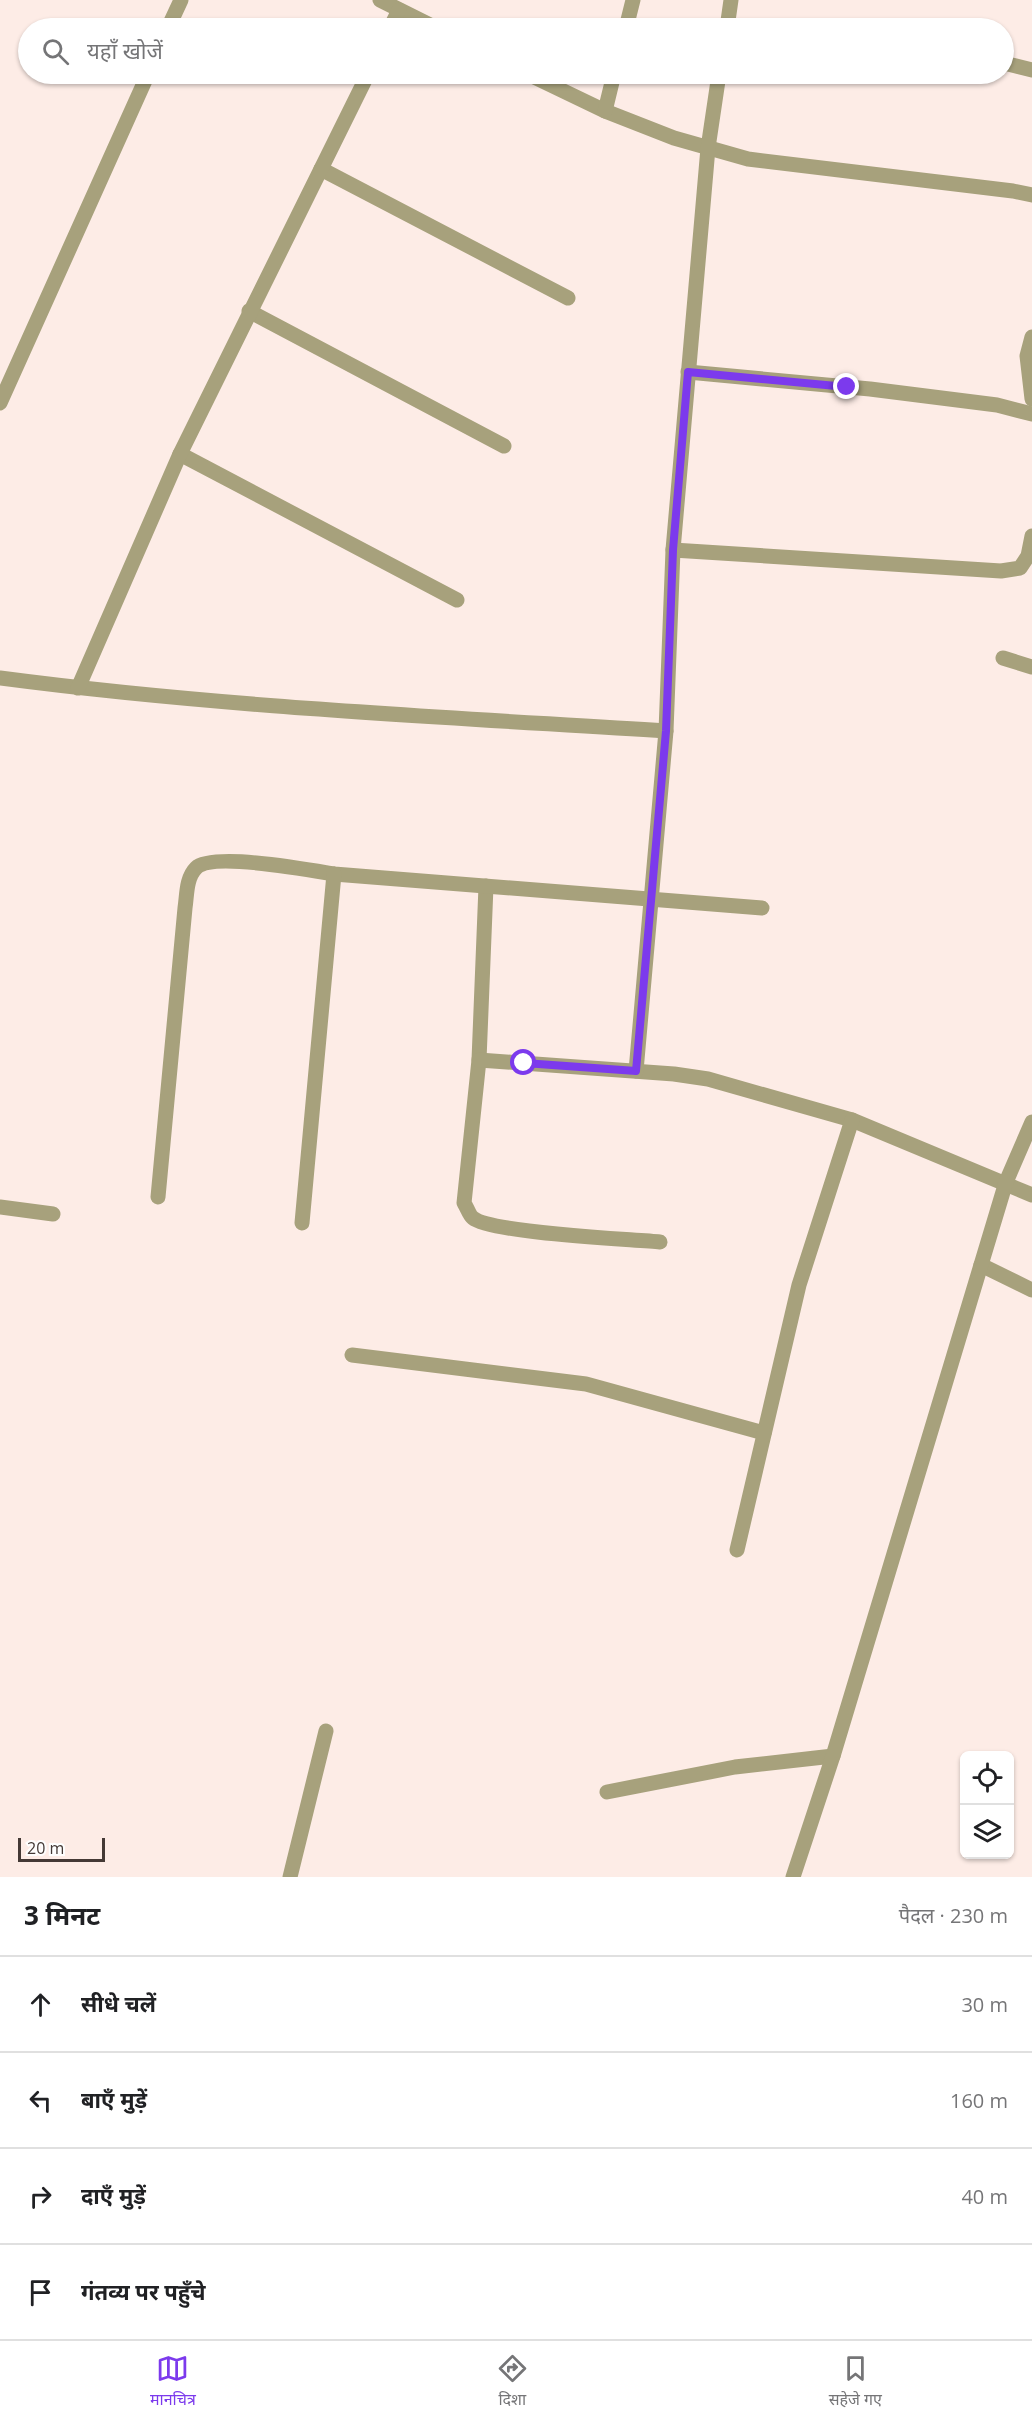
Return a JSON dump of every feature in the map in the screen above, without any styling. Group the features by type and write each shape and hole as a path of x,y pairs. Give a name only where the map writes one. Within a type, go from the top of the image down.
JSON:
{"street":[{"path":"173,18 181,0"},
{"path":"380,0 415,18"},
{"path":"628,18 633,0"},
{"path":"730,18 731,0"},
{"path":"395,18 399,10"},
{"path":"1014,66 1032,70"},
{"path":"0,404 144,84"},
{"path":"78,688 180,454 363,84"},
{"path":"549,84 605,111 674,138 748,159 1032,195"},
{"path":"605,111 612,84"},
{"path":"636,1071 666,731 673,550 708,148 718,84"},
{"path":"321,169 568,298"},
{"path":"249,311 504,446"},
{"path":"1032,338 1027,356 1032,399"},
{"path":"688,372 997,405 1032,414"},
{"path":"180,454 458,600"},
{"path":"673,550 1001,571 1020,568 1028,556 1032,536"},
{"path":"1003,658 1032,667"},
{"path":"0,678 78,688 374,712 666,731"},
{"path":"158,1197 172,1029 189,880 196,868 207,862 272,863 334,874 762,908"},
{"path":"302,1223 334,874"},
{"path":"486,886 479,1060 464,1203 473,1218 488,1225 517,1230 660,1242"},
{"path":"479,1060 636,1071 708,1079 852,1120 1006,1182 1032,1195"},
{"path":"737,1550 799,1285 852,1120"},
{"path":"793,1877 833,1756 1006,1182 1032,1122"},
{"path":"0,1207 52,1214"},
{"path":"981,1265 1032,1290"},
{"path":"352,1355 586,1384 764,1433"},
{"path":"290,1877 326,1731"},
{"path":"607,1792 735,1767 833,1756"}],"route":[{"path":"524,1063 636,1071 666,731 673,550 688,372 847,387"}]}
